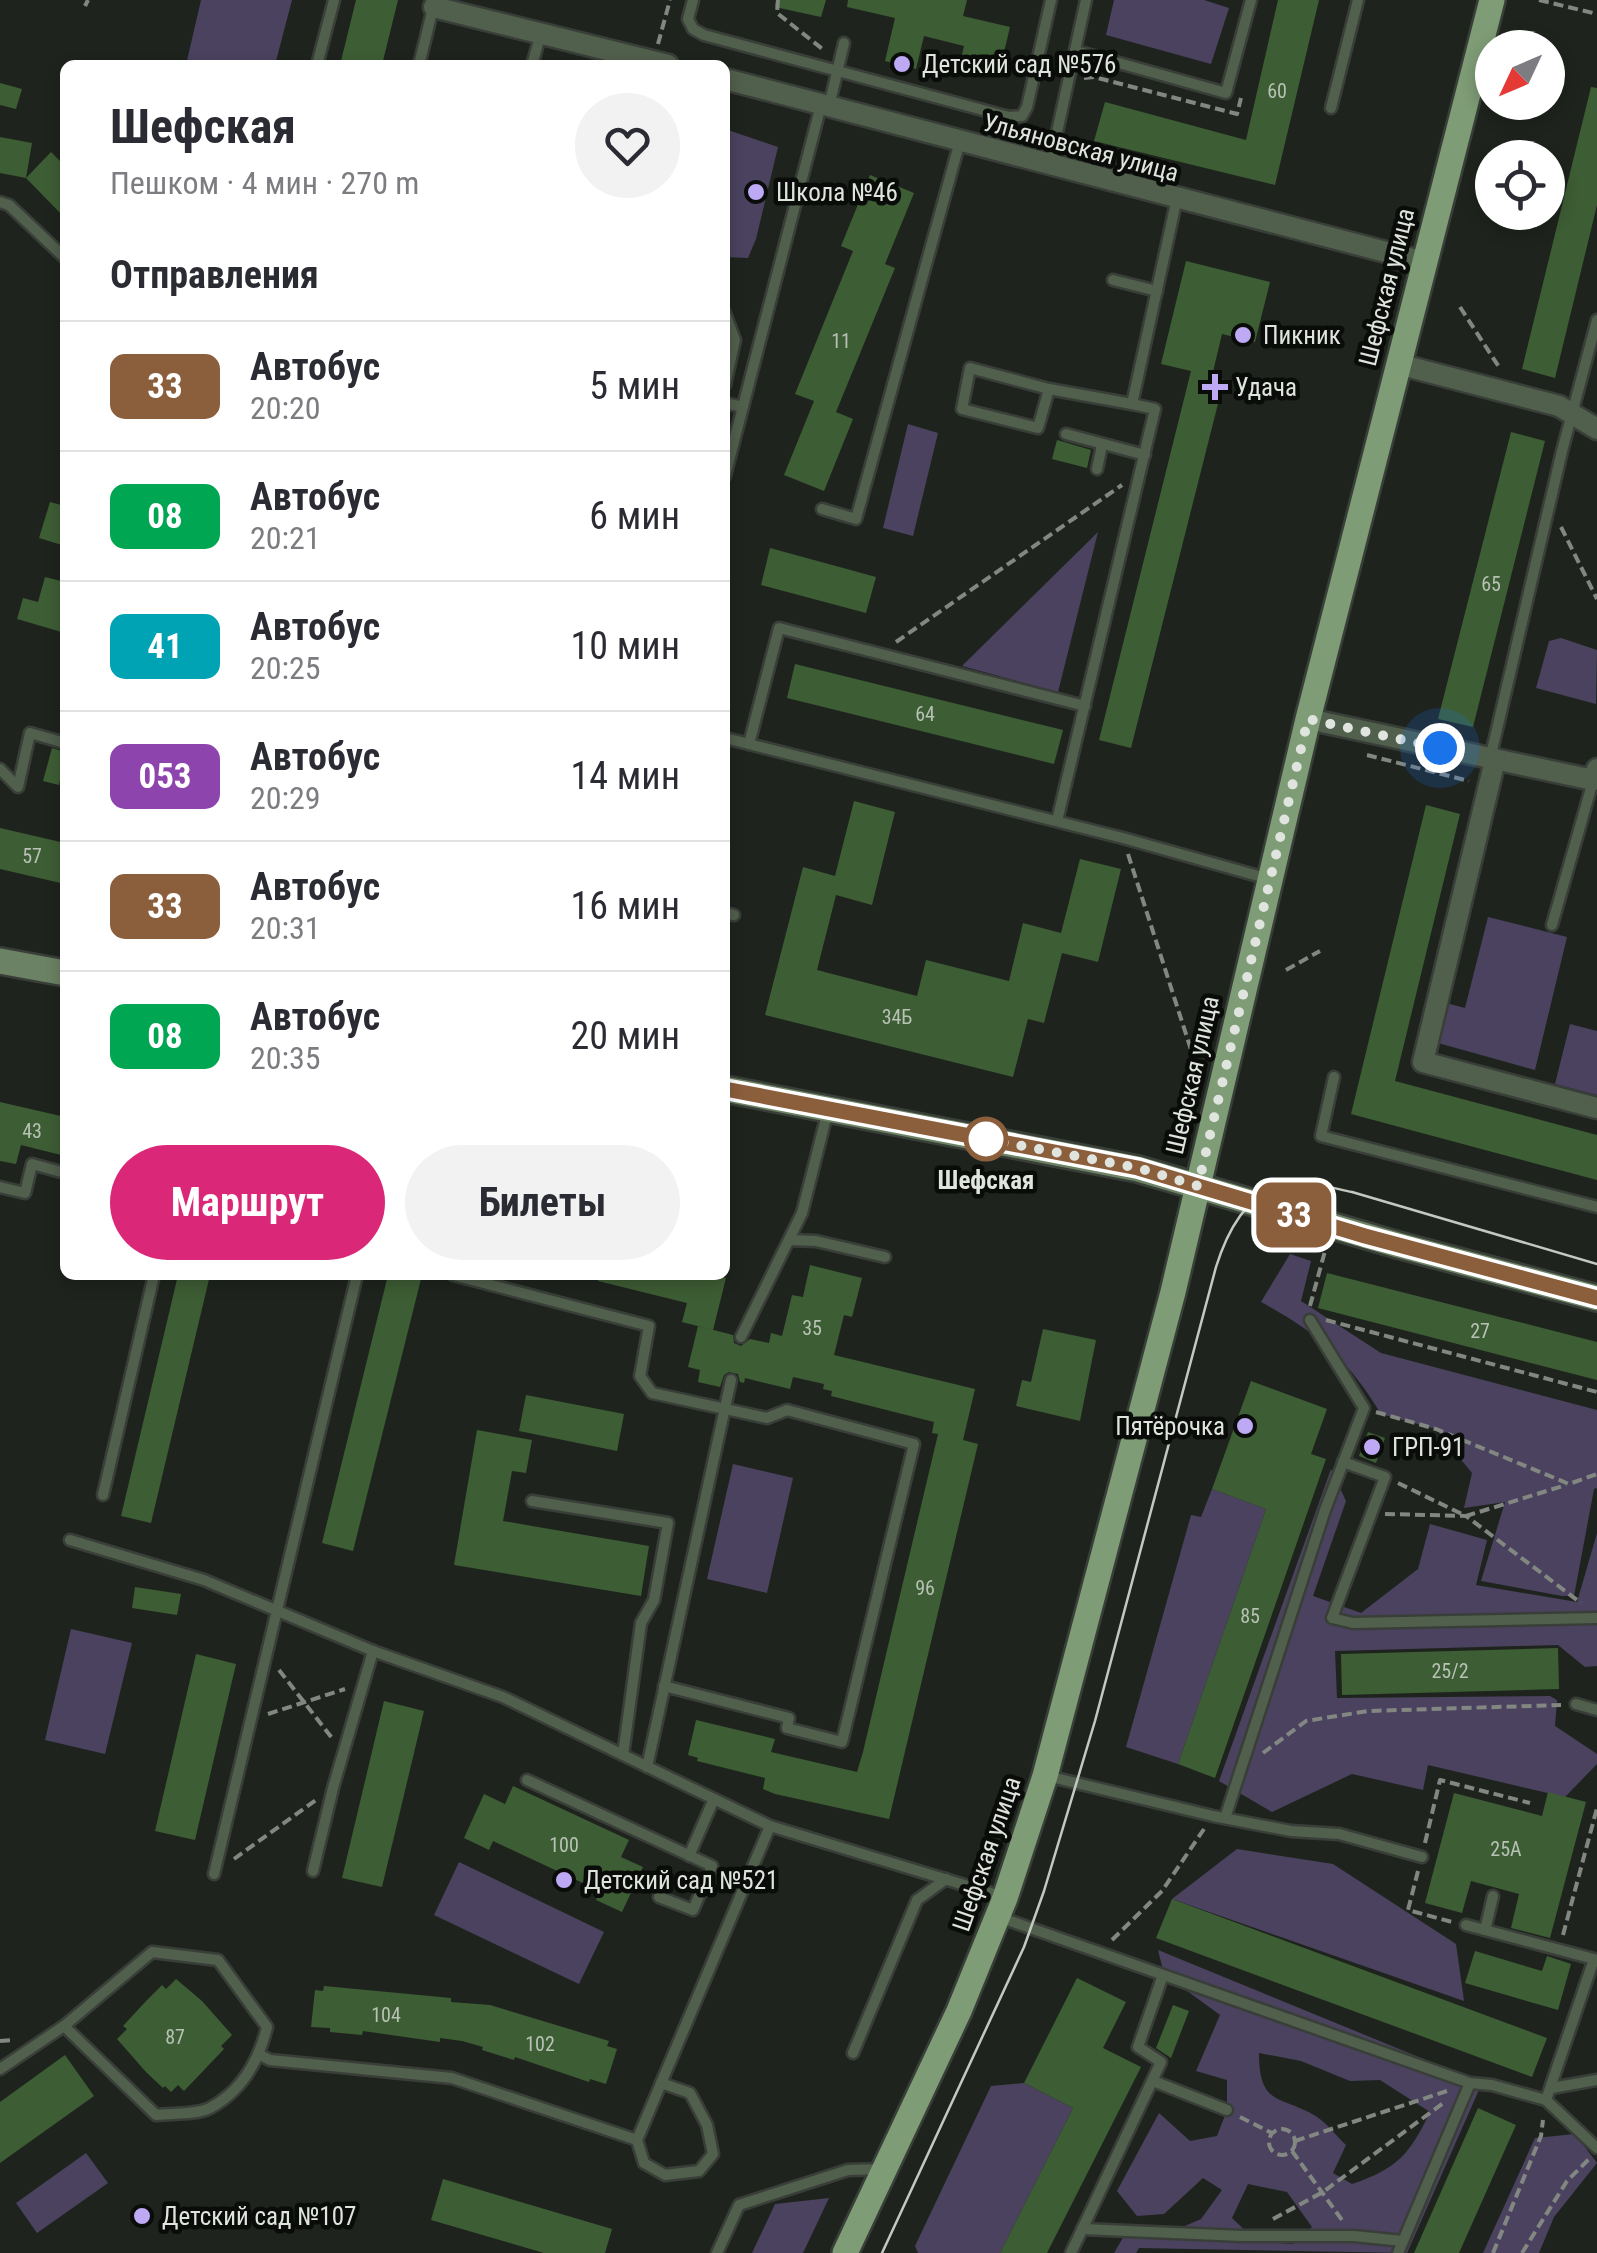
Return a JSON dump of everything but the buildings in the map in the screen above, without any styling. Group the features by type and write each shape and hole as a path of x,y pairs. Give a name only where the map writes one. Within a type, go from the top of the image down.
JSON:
{"main road":[{"name":"Шефская улица","path":"845,2253 959,2011 1002,1907 1046,1776 1198,1186 1308,719 1492,0"},
{"path":"0,962 60,972"},
{"path":"730,1091 1138,1168 1597,1298"}],"street":[{"path":"434,7 649,60"},
{"name":"Ульяновская улица","path":"730,81 1424,262"},
{"path":"1398,364 1559,406 1597,429"},
{"path":"1308,719 1492,759 1595,774"},
{"path":"1492,759 1423,1062 1597,1108"}],"lane":[{"path":"319,60 334,0"},
{"path":"693,0 688,20 693,29 704,35 1009,116 1022,116 1027,107 1052,0"},
{"path":"1050,164 1086,0"},
{"path":"1076,51 1226,92 1250,0"},
{"path":"1331,108 1358,0"},
{"path":"420,60 434,7"},
{"path":"533,60 541,32"},
{"path":"730,457 844,43"},
{"path":"822,509 856,518 960,141"},
{"path":"1132,404 1177,198"},
{"path":"0,202 9,204 60,253"},
{"path":"1113,280 1157,291"},
{"path":"1492,759 1597,320"},
{"path":"730,326 735,340 730,362"},
{"path":"1049,389 1038,428 962,409 970,368 1049,389 1155,409 1057,822"},
{"path":"730,403 743,407"},
{"path":"1066,434 1145,456"},
{"path":"1097,469 1102,444"},
{"path":"749,744 779,628 1085,706"},
{"path":"0,769 18,787 30,734 60,742"},
{"path":"730,739 1123,838 1269,879"},
{"path":"1552,924 1595,774"},
{"path":"1334,1078 1320,1136 1597,1207"},
{"path":"741,1336 802,1213 828,1109"},
{"path":"0,1187 25,1193 32,1164 60,1172"},
{"path":"789,1240 816,1241 886,1257"},
{"path":"102,1496 153,1280"},
{"path":"214,1874 356,1280"},
{"path":"473,1280 649,1326 640,1376 652,1393 767,1418 787,1410 914,1444 842,1742 787,1728 789,1718 664,1686"},
{"path":"1219,1817 1241,1770 1364,1408 1309,1318"},
{"path":"647,1767 731,1380"},
{"path":"1343,1462 1384,1477 1332,1618 1353,1623 1597,1618"},
{"path":"532,1501 668,1522 654,1600 641,1624 623,1755"},
{"path":"70,1540 204,1580 373,1651 504,1697 770,1826 946,1879 1098,1954 1470,2083 1546,2100 1597,2150"},
{"path":"313,1871 373,1651"},
{"path":"1576,1704 1597,1710"},
{"path":"1046,1776 1219,1817 1291,1831 1339,1834 1422,1857"},
{"path":"527,1780 712,1866 694,1910 659,1897"},
{"path":"688,1856 713,1801"},
{"path":"661,2083 690,2093 707,2125 713,2154 700,2171 665,2175 644,2163 636,2140 770,1826"},
{"path":"853,2053 917,1900 946,1879"},
{"path":"1485,1930 1493,1896"},
{"path":"1466,1925 1594,1959 1546,2100"},
{"path":"0,2069 64,2026 152,1952 218,1960 267,2027 260,2055 238,2086 208,2109 156,2115 64,2026"},
{"path":"1070,2253 1161,2062 1138,2047 1163,1974"},
{"path":"260,2055 270,2060 452,2078 636,2140"},
{"path":"1552,2088 1597,2080"},
{"path":"1153,2081 1227,2110"},
{"path":"1398,2253 1470,2083"},
{"path":"716,2253 739,2205 848,2170 885,2170"},
{"path":"1082,2229 1354,2236 1403,2241"}],"path":[{"path":"661,60 670,0"},
{"path":"778,0 777,13 838,69"},
{"path":"1539,0 1597,14"},
{"path":"1078,86 1086,76 1094,77 1238,114 1242,95"},
{"path":"878,652 1123,484 1140,477"},
{"path":"1550,505 1597,598"},
{"path":"1123,838 1194,1058"},
{"path":"1286,970 1320,951"},
{"path":"1309,1318 1325,1251"},
{"path":"1326,1320 1597,1392"},
{"path":"1364,1408 1436,1429 1569,1484"},
{"path":"1371,1514 1466,1516 1597,1474"},
{"path":"1384,1477 1466,1516 1582,1604"},
{"path":"266,1654 344,1753"},
{"path":"250,1721 364,1683"},
{"path":"1241,1770 1306,1721 1368,1711 1576,1704"},
{"path":"1466,1925 1408,1910 1440,1780 1530,1802"},
{"path":"214,1874 333,1788"},
{"path":"1559,1950 1597,1808"},
{"path":"1098,1954 1162,1891 1219,1817"},
{"path":"1295,2141 1470,2083"},
{"path":"1242,2236 1323,2192 1470,2083"},
{"path":"1493,2253 1541,2136 1546,2100"},
{"path":"1227,2110 1272,2133"},
{"path":"1281,2128 1291,2132 1295,2141 1292,2151 1282,2156 1272,2152 1268,2142 1272,2133 1281,2128"},
{"path":"1522,2253 1567,2181 1597,2150"},
{"path":"1292,2151 1354,2236"}],"shaded area":[{"path":"201,0 292,0 276,60 187,60"},
{"path":"1114,0 1204,0 1229,8 1211,64 1106,35"},
{"path":"730,131 778,147 748,258 730,257"},
{"path":"908,424 938,433 913,536 883,528"},
{"path":"1098,532 1058,692 962,666"},
{"path":"1561,638 1597,650 1596,704 1536,688 1549,641"},
{"path":"1488,917 1567,937 1535,1070 1438,1043 1446,1003 1465,1008"},
{"path":"1570,1024 1597,1031 1597,1095 1555,1084"},
{"path":"1290,1254 1311,1261 1301,1301 1381,1353 1597,1410 1597,1488 1574,1596 1481,1581 1505,1502 1464,1508 1472,1473 1436,1429 1381,1414 1356,1377 1330,1349 1261,1302"},
{"path":"733,1464 793,1478 767,1593 707,1579"},
{"path":"1331,1469 1346,1501 1313,1596 1361,1613 1418,1569 1430,1524 1487,1540 1476,1585 1577,1602 1597,1533 1597,1666 1585,1667 1558,1645 1335,1651 1337,1698 1550,1696 1557,1700 1555,1726 1597,1754 1597,1764 1565,1797 1428,1765 1423,1790 1352,1774 1272,1812 1219,1781"},
{"path":"1212,1489 1266,1509 1178,1764 1126,1747 1191,1515 1201,1517"},
{"path":"71,1629 132,1643 105,1754 45,1740"},
{"path":"1237,1849 1333,1864 1456,1944 1464,2001 1172,1899"},
{"path":"459,1862 604,1932 579,1984 434,1915"},
{"path":"1158,1950 1482,2083 1407,2253 1139,2248 1136,2253 1114,2253 1124,2236 1157,2238 1201,2219 1222,2190 1203,2178 1164,2214 1137,2216 1117,2191 1159,2113 1190,2141 1217,2136 1227,2110 1227,2080 1196,2071 1220,2015 1164,1974","holes":["1259,2053 1301,2061 1350,2081 1380,2080 1430,2112 1416,2139 1400,2158 1352,2184 1333,2173 1346,2145 1317,2117 1268,2092 1260,2071","1248,2184 1287,2192 1312,2227 1293,2244 1256,2241 1232,2218"]},
{"path":"1024,2083 1073,2108 1000,2253 918,2253 915,2246 991,2086"},
{"path":"1575,2134 1597,2163 1554,2217 1539,2253 1483,2253 1535,2138"},
{"path":"86,2153 108,2183 37,2233 16,2203"},
{"path":"829,2198 803,2253 752,2253 775,2204"}],"tram line":[{"path":"882,2253 1024,1947 1044,1891 1095,1721 1216,1267 1241,1214 1262,1194 1275,1188 1314,1184 1597,1264"}],"bus line":[{"name":"33","path":"730,1090 1138,1168 1365,1236 1597,1298"}],"place":[{"name":"Детский сад №576","path":"902,64"},
{"name":"Школа №46","path":"756,192"},
{"name":"Пикник","path":"1243,335"},
{"name":"Удача","path":"1215,387"},
{"name":"Шефская","path":"986,1139"},
{"name":"Пятёрочка","path":"1245,1426"},
{"name":"ГРП-91","path":"1372,1447"},
{"name":"Детский сад №521","path":"564,1880"},
{"name":"Детский сад №107","path":"142,2216"}],"route":[{"path":"986,1139 1138,1168 1198,1186 1308,719 1440,748"}]}
